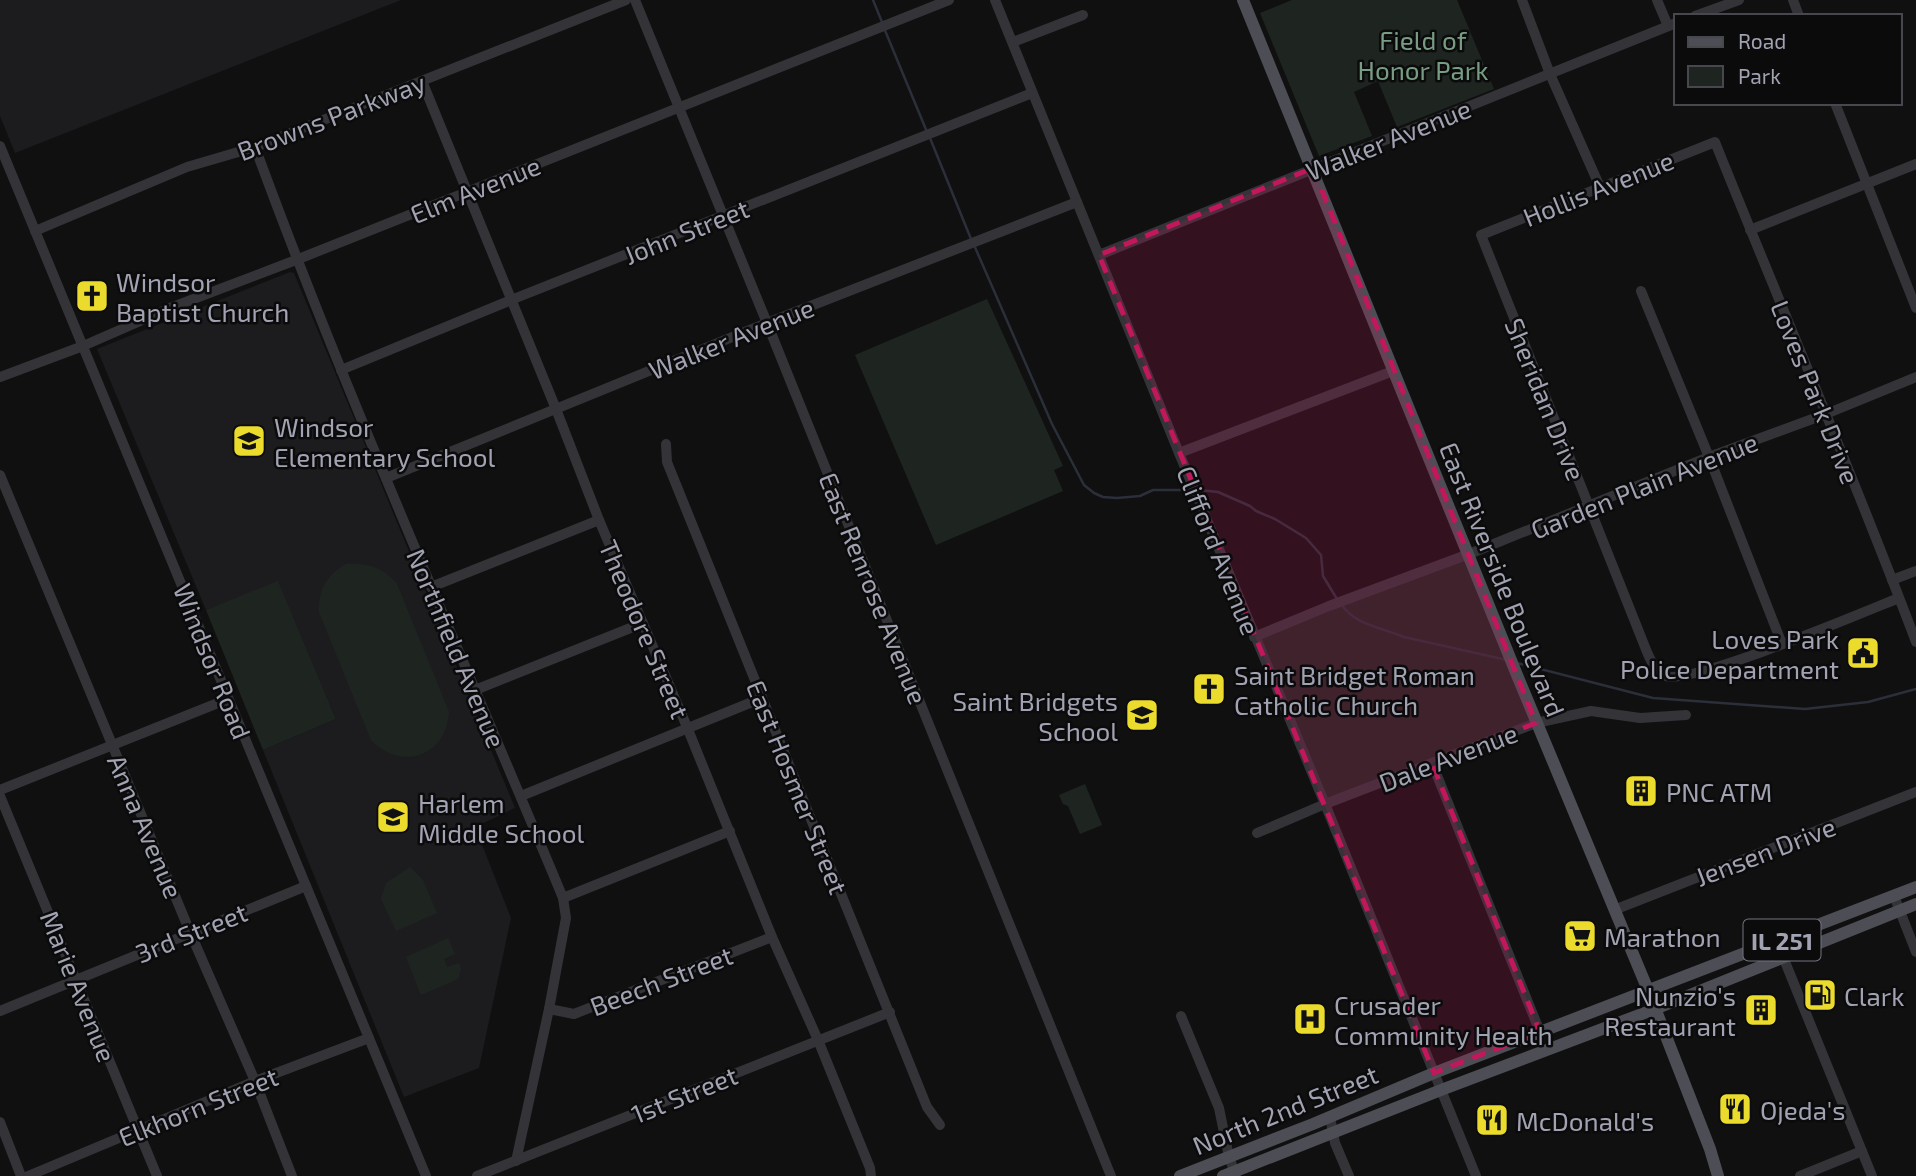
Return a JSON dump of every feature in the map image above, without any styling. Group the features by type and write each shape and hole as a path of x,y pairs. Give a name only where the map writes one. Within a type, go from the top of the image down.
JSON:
{"main road":[{"name":"East Riverside Boulevard","path":"1243,0 1536,723 1648,990 1718,1176"},
{"name":"North 2nd Street","path":"1180,1176 1434,1073 1916,887"},
{"name":"North 2nd Street","path":"1231,1175 1916,904"},
{"path":"1507,1045 1513,1063"}],"street":[{"name":"Browns Parkway","path":"35,231 187,167 255,147 626,0"},
{"name":"East Renrose Avenue","path":"635,0 1111,1176"},
{"name":"Elm Avenue","path":"0,377 949,0"},
{"name":"Clifford Avenue","path":"995,0 1476,1176"},
{"path":"1522,0 1550,74 1600,187"},
{"path":"1657,0 1672,24"},
{"path":"1701,14 1740,0"},
{"path":"1013,42 1083,15"},
{"name":"Walker Avenue","path":"1099,255 1672,24"},
{"name":"Theodore Street","path":"422,81 599,520 772,937 818,1040 871,1176"},
{"name":"John Street","path":"341,370 1032,93"},
{"path":"1836,105 1916,308"},
{"name":"Hollis Avenue","path":"1481,235 1715,142"},
{"name":"Loves Park Drive","path":"1715,142 1916,642"},
{"name":"Windsor Road","path":"0,146 426,1176"},
{"name":"Northfield Avenue","path":"255,147 296,260 341,370 563,898 566,918 516,1161"},
{"path":"1750,230 1916,163"},
{"name":"Walker Avenue","path":"386,478 768,323 1077,202"},
{"name":"Sheridan Drive","path":"1481,235 1588,507 1656,669 1664,676 1673,678 1689,675 1782,644"},
{"path":"1641,291 1782,644 1899,598"},
{"path":"1179,453 1393,371"},
{"name":"Garden Plain Avenue","path":"1254,637 1916,377"},
{"name":"East Hosmer Street","path":"666,444 667,462 928,1107 940,1125"},
{"name":"Anna Avenue","path":"0,475 190,932 255,1081 292,1176"},
{"path":"431,587 599,520"},
{"path":"1892,580 1916,571"},
{"path":"475,690 643,623"},
{"path":"520,796 762,698"},
{"path":"0,790 228,699"},
{"name":"Dale Avenue","path":"1258,833 1325,804 1536,723 1591,711 1646,718 1686,715"},
{"path":"1432,763 1540,1032"},
{"name":"Jensen Drive","path":"1614,910 1916,792"},
{"name":"Marie Avenue","path":"0,796 156,1176"},
{"path":"563,898 730,831"},
{"name":"3rd Street","path":"0,1011 306,886"},
{"path":"1894,896 1916,952"},
{"name":"Beech Street","path":"549,1009 574,1014 772,937"},
{"path":"1777,942 1872,1176"},
{"name":"1st Street","path":"477,1176 890,1012"},
{"path":"1181,1016 1219,1108 1231,1175"},
{"name":"Elkhorn Street","path":"28,1176 255,1081 369,1038"},
{"path":"1330,1116 1335,1143 1349,1176"},
{"path":"0,1122 21,1176"},
{"path":"1800,1176 1862,1151"}],"highlighted area":[{"path":"1313,168 1536,723 1432,763 1540,1032 1434,1073 1099,255"}],"shaded area":[{"path":"0,0 401,0 15,153 0,116"},
{"path":"290,272 294,273 515,808 475,827 511,918 479,1068 404,1097 263,750 336,719 278,582 206,610 97,349"}],"green space":[{"name":"Field of Honor Park","path":"1292,0 1457,0 1494,89 1397,127 1378,81 1354,92 1372,136 1319,156 1260,13"},
{"path":"987,299 1063,466 1054,470 1063,491 936,545 855,355"},
{"path":"1469,554 1536,723 1325,804 1254,637"},
{"path":"346,564 374,567 386,573 397,584 449,712 440,739 431,749 420,754 409,757 396,755 383,750 371,740 319,612 320,597 325,584"},
{"path":"278,581 336,719 263,750 206,610"},
{"path":"1085,784 1102,825 1080,834 1068,806 1063,804 1059,795"},
{"path":"410,867 423,880 437,913 396,931 381,899 386,883"},
{"path":"448,938 455,954 444,959 447,967 459,963 461,969 458,979 421,995 406,957"}],"waterway":[{"path":"873,0 882,22"},
{"path":"884,28 927,132"},
{"path":"930,138 971,239"},
{"path":"974,245 1052,424 1084,485 1103,497 1117,498 1140,496 1153,490 1192,490"},
{"path":"1199,490 1218,492 1250,506 1306,538 1321,555 1323,576 1337,599"},
{"path":"1341,604 1361,621 1404,637 1507,660"},
{"path":"1517,663 1653,698 1805,709 1868,702 1916,689"}],"place":[{"name":"Windsor Baptist Church","path":"92,296"},
{"name":"Windsor Elementary School","path":"249,441"},
{"name":"Loves Park Police Department","path":"1863,653"},
{"name":"Saint Bridget Roman Catholic Church","path":"1209,689"},
{"name":"Saint Bridgets School","path":"1142,715"},
{"name":"PNC ATM","path":"1641,791"},
{"name":"Harlem Middle School","path":"393,817"},
{"name":"Marathon","path":"1580,936"},
{"name":"Clark","path":"1820,995"},
{"name":"Nunzio's Restaurant","path":"1761,1010"},
{"name":"Crusader Community Health","path":"1310,1019"},
{"name":"Ojeda's","path":"1735,1109"},
{"name":"McDonald's","path":"1492,1120"}]}
